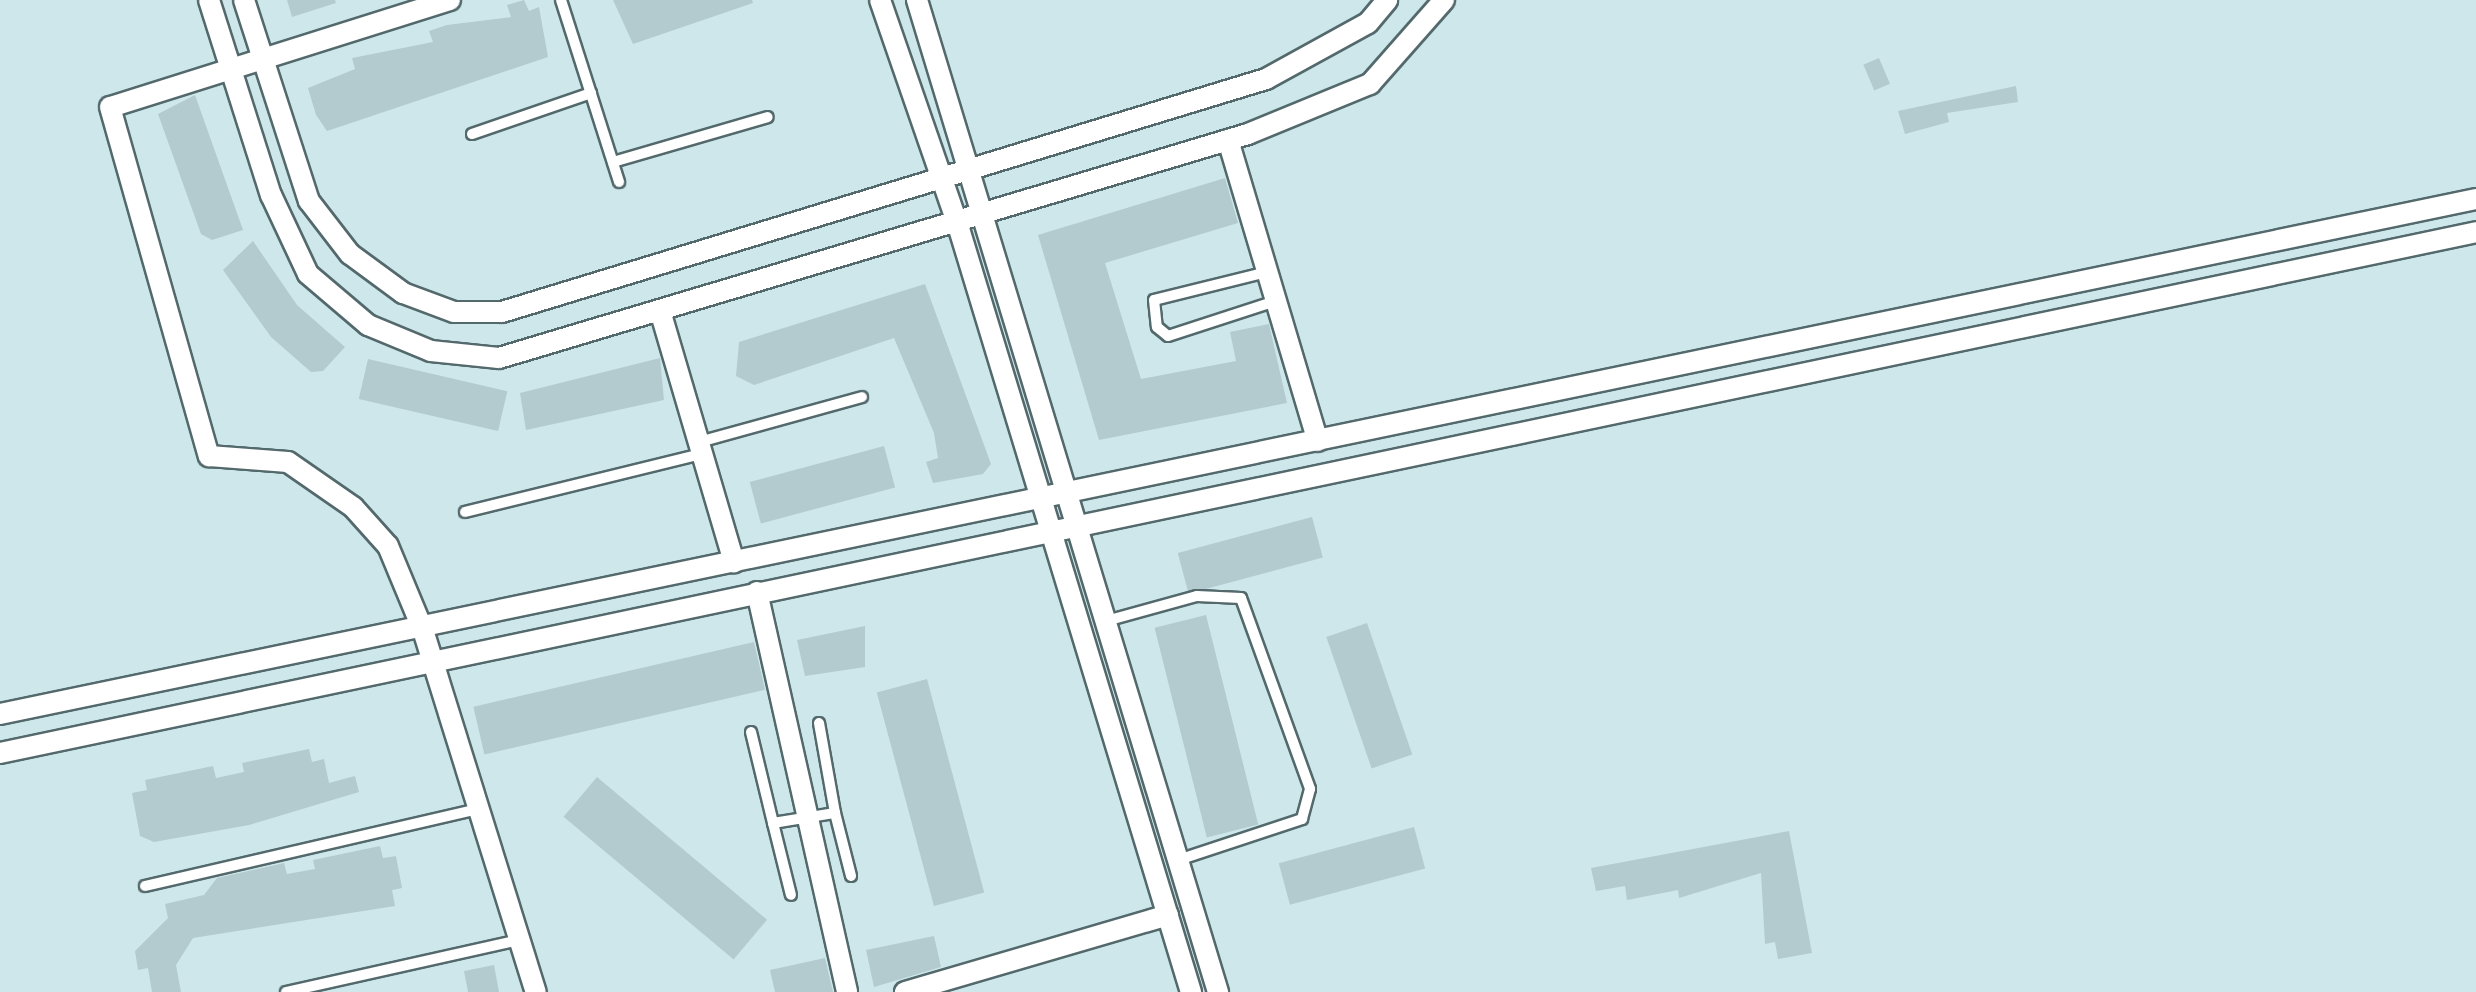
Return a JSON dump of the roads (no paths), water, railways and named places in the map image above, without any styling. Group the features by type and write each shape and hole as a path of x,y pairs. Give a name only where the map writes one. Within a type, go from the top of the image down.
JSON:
{"street":[{"path":"209,0 308,274 368,325 431,351 499,358 661,314 1228,140 1370,84 1444,0"},
{"path":"244,0 309,202 350,254 403,293 454,312 553,301 1266,78 1368,23 1387,0"},
{"path":"450,0 110,106 209,456 288,462 353,507 388,546 434,661 536,992"},
{"path":"880,0 938,179 958,222 1191,992"},
{"path":"916,0 1218,992"},
{"path":"1228,140 1318,441"},
{"path":"0,714 423,630 1042,496 2476,199"},
{"path":"0,754 1076,524 2476,232"},
{"path":"661,314 734,562"},
{"path":"758,592 846,992"},
{"path":"904,992 1168,914"}],"lane":[{"path":"561,0 619,182"},
{"path":"472,134 591,94"},
{"path":"612,162 768,117"},
{"path":"1268,272 1154,300 1158,326 1168,336 1276,301"},
{"path":"464,512 700,448 862,398"},
{"path":"1106,621 1197,596 1242,598 1310,789 1302,820 1178,860"},
{"path":"819,723 834,813 851,876"},
{"path":"751,732 791,895"},
{"path":"145,886 479,809"},
{"path":"773,824 834,813"},
{"path":"286,992 520,940"}]}
